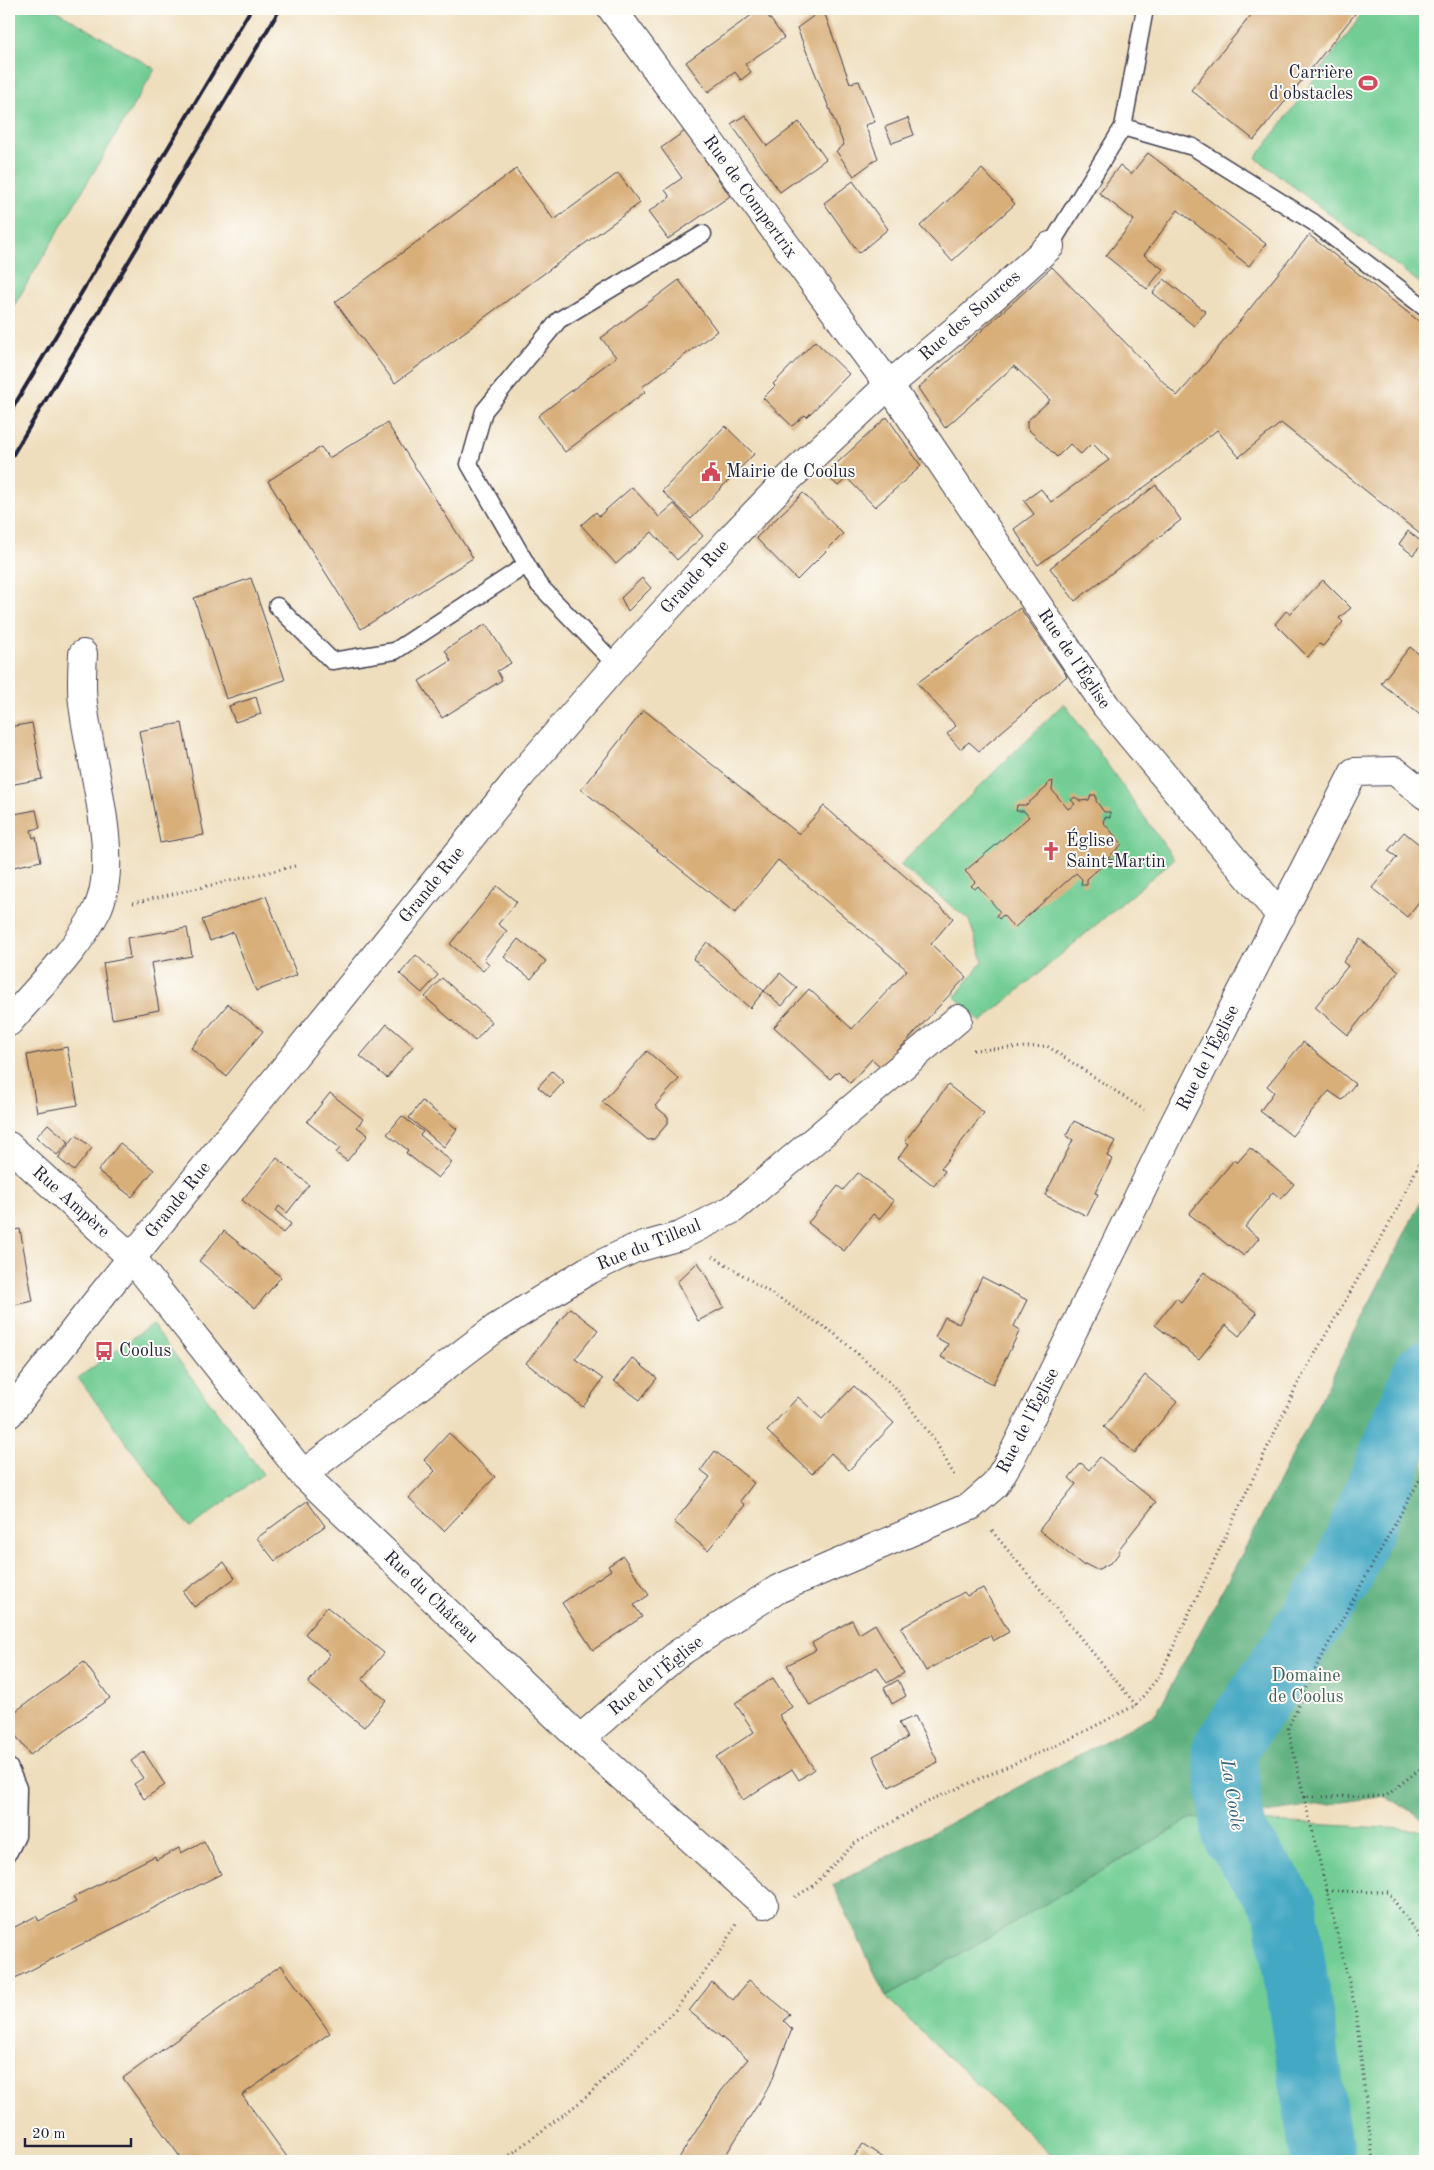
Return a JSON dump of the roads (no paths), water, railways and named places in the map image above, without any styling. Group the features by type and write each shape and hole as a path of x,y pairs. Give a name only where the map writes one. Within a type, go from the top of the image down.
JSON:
{"street":[{"name":"Rue de Compertrix","path":"612,9 889,385"},
{"name":"Rue des Sources","path":"889,385 970,318 1050,246"},
{"name":"Grande Rue","path":"9,1414 514,783 616,665 760,508 889,385"},
{"name":"Rue de l'Église","path":"889,385 1106,706 1281,916"},
{"path":"9,1022 73,946 96,912 104,893 106,841 83,704 83,654"},
{"name":"Rue de l'Église","path":"580,1739 679,1653 778,1589 971,1506 995,1485 1012,1458 1172,1128 1354,772 1395,771 1425,795"},
{"name":"Rue du Tilleul","path":"303,1474 496,1328 587,1271 633,1249 680,1236 733,1209 958,1018"},
{"name":"Rue Ampère","path":"9,1146 132,1258"},
{"name":"Rue du Château","path":"132,1258 303,1474 580,1739 758,1898"}],"lane":[{"path":"1050,246 1123,126 1145,9"},
{"path":"1123,126 1193,147 1313,222 1425,308"},
{"path":"616,665 538,584 469,464 484,411 559,320 703,234"},
{"path":"278,606 332,661 395,651 526,564"},
{"path":"9,1767 18,1788 17,1836 9,1852"}],"waterway":[{"name":"La Coole","path":"1323,2161 1285,1906 1234,1835 1224,1750 1341,1577 1425,1373"}],"railway":[{"path":"9,414 251,9"},
{"path":"9,461 280,9"}],"place":[{"name":"Carrière d'obstacles","path":"1368,83"},
{"name":"Mairie de Coolus","path":"711,472"},
{"name":"Église Saint-Martin","path":"1051,851"},
{"name":"Coolus","path":"104,1351"}],"park label":[{"name":"Domaine de Coolus","path":"1306,1686"}]}
